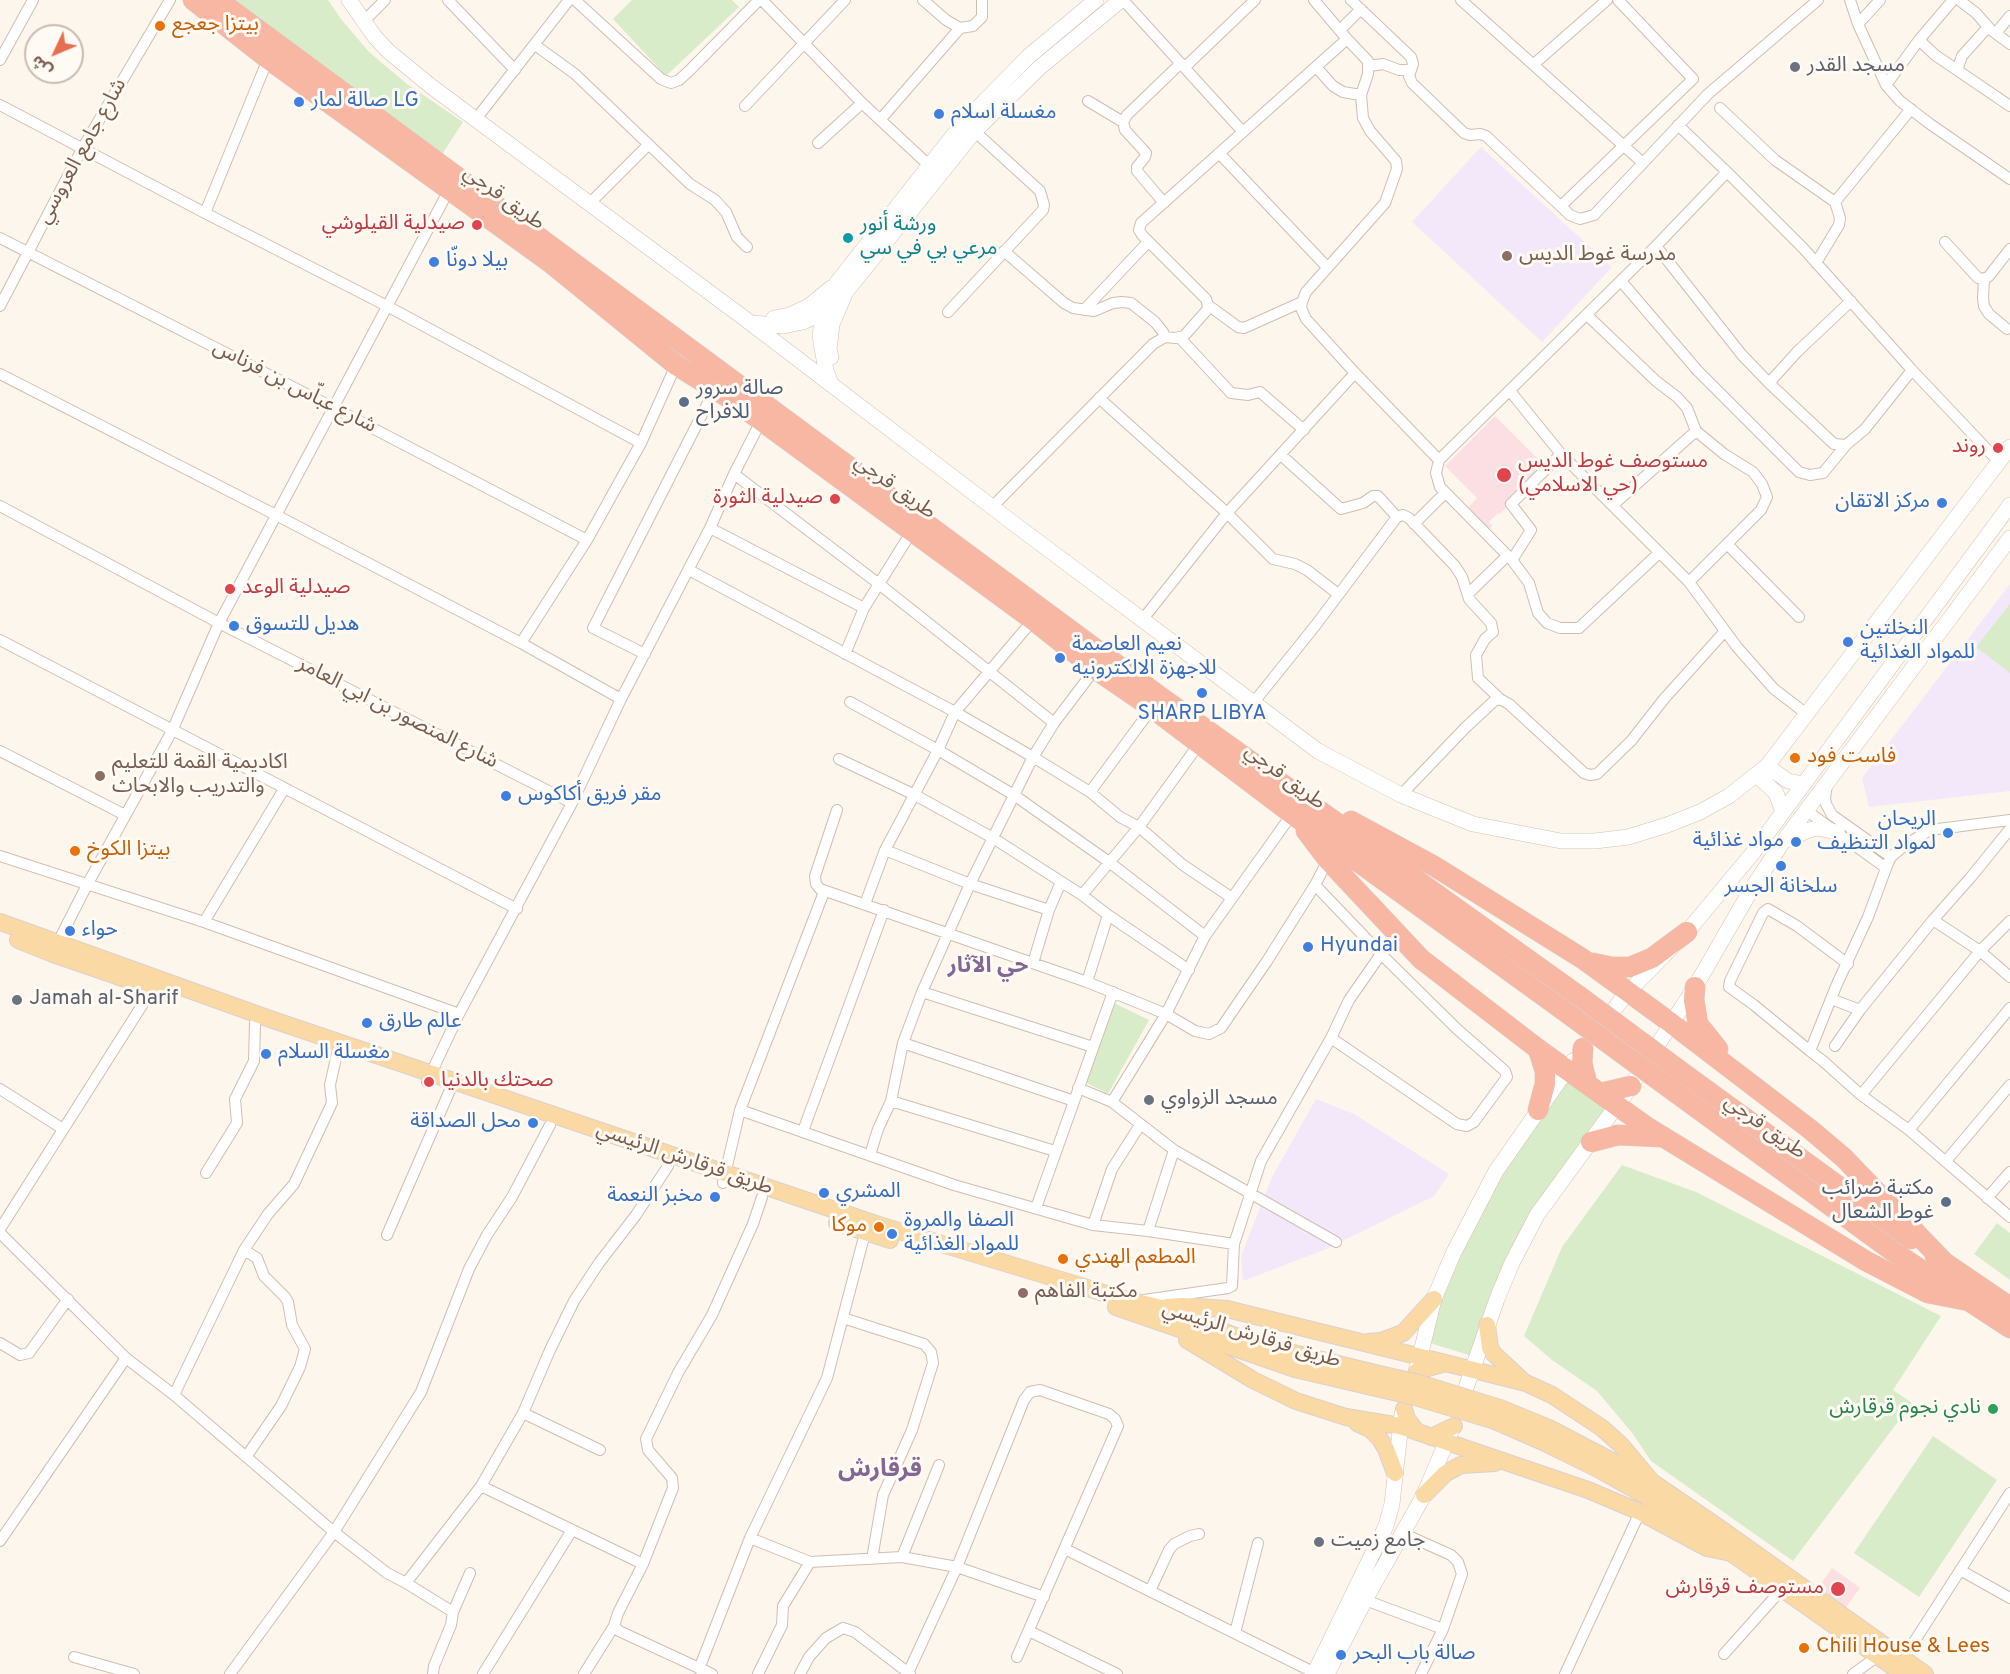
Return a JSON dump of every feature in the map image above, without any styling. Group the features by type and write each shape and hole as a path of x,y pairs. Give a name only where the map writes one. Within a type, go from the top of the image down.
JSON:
{"highway":[{"name":"طريق قرجي","path":"193,0 268,59 453,183 1317,810 1580,996 1945,1263 2010,1307"},
{"name":"طريق قرجي","path":"218,0 453,183 676,365 761,421 912,531 1296,817 1668,1086 1836,1211 2010,1328"},
{"path":"1317,810 1350,821 1424,861 1598,965 1630,967 1652,958 1687,932"},
{"path":"1296,817 1313,843 1421,959 1538,1049 1662,1137 1866,1261 1928,1293 1969,1301"},
{"path":"1583,958 1629,1000 1723,1063 1811,1130 1844,1158 1945,1263"},
{"path":"1695,987 1694,1000 1698,1024 1721,1053 1723,1063"},
{"path":"1583,1048 1582,1063 1594,1088"},
{"path":"1538,1049 1545,1071 1545,1084 1538,1110"},
{"path":"1594,1088 1631,1086"},
{"path":"1591,1142 1618,1135 1662,1137"}],"main road":[{"name":"طريق قرقارش الرئيسي","path":"0,922 55,948 153,988 255,1023 429,1077 450,1090 668,1166 724,1178 762,1197 865,1233 1158,1314"},
{"name":"طريق قرقارش الرئيسي","path":"0,932 270,1019 429,1077 724,1178 1133,1301 1233,1349 1295,1369 1374,1380 1415,1397 1497,1414"},
{"path":"1359,1343 1381,1341 1403,1333 1434,1299"},
{"path":"1158,1314 1182,1306 1227,1309 1359,1343 1418,1364 1446,1364 1470,1376 1526,1383"},
{"path":"1158,1314 1253,1380 1296,1401 1346,1417 1400,1426 1508,1462 1588,1490 1640,1512 1707,1548 1731,1553"},
{"path":"1487,1325 1490,1348 1494,1354 1526,1383 1552,1395 1602,1428 1621,1445 1652,1482"},
{"path":"1404,1409 1407,1419 1431,1437"},
{"path":"1497,1414 1549,1428 1652,1482 1718,1527 1903,1667"},
{"path":"1497,1414 1543,1442 1646,1496 1878,1656 1924,1674"},
{"path":"1346,1417 1370,1429 1380,1439 1395,1473"},
{"path":"1431,1437 1454,1426"},
{"path":"1424,1496 1446,1473 1461,1465 1508,1462"}],"street":[{"path":"0,60 33,0"},
{"name":"شارع جامع العروسي","path":"0,306 82,149 170,0"},
{"path":"349,0 363,22 388,51 432,87 747,320 992,507 1318,750 1401,795 1473,824 1561,841 1595,841 1628,837 1667,825 1700,812 1729,796 1762,770 1808,715 2010,447"},
{"path":"363,22 385,0"},
{"path":"448,0 515,70"},
{"path":"476,119 568,0"},
{"path":"575,0 661,79 671,83 684,75 760,0 861,103 934,170"},
{"path":"745,106 845,0"},
{"path":"923,0 946,20 960,28 973,27 981,17 982,0"},
{"path":"747,320 766,326 783,326 803,322 822,312 934,170 1029,56 1096,0"},
{"path":"969,127 1122,0 1243,132"},
{"path":"1164,203 1137,171 1146,153 1125,130 1123,122 1127,115 1255,0"},
{"path":"1314,0 1365,57 1369,66 1361,95 1361,110 1366,125 1396,161 1397,169 1385,203 1306,292 1301,308 1306,319 1355,373 1439,459"},
{"path":"1351,0 1411,57 1413,64 1409,76 1412,83 1464,133 1486,136 1574,218 1585,219 1594,215 1708,94 1818,0"},
{"path":"1461,0 1643,163"},
{"path":"1534,64 1607,0"},
{"path":"1561,206 1693,79 1618,0"},
{"path":"1850,0 1858,24 1886,85 1900,101 1930,124 2009,176"},
{"path":"1858,24 1880,0"},
{"path":"1886,85 1919,40 1953,0"},
{"path":"1959,0 2010,44"},
{"path":"1340,30 1361,9"},
{"path":"1957,70 1962,56 2010,16"},
{"path":"880,120 960,28"},
{"path":"1302,302 1244,328 1238,327 1208,304 1206,299 1140,233 1139,226 1347,39"},
{"path":"1919,40 1935,55 2010,106"},
{"path":"535,45 575,74 690,184 716,200 726,212 737,237 747,247"},
{"path":"205,213 268,59"},
{"path":"1369,66 1383,64 1399,70 1410,70"},
{"path":"1316,67 1333,86 1343,92 1361,95"},
{"path":"1088,101 1123,122"},
{"path":"818,143 861,103"},
{"path":"0,105 387,306 641,443"},
{"path":"1720,108 1775,160 1835,202 1840,218 1839,225 1816,263"},
{"path":"1835,202 1911,109"},
{"path":"1678,125 1816,263 1999,462"},
{"path":"948,312 1043,210 1044,200 1037,188 969,127"},
{"path":"590,203 648,146"},
{"path":"1219,153 1327,267"},
{"path":"1659,553 1579,628 1560,628 1547,624 1538,613 1529,583 1510,558 1445,493 1440,487 1436,473 1439,459 1656,246 1726,172"},
{"path":"55,948 172,731 219,623 453,183"},
{"name":"شارع عباّس بن فرناس","path":"0,238 587,540"},
{"path":"1084,310 1148,242"},
{"path":"1945,242 1978,278 1984,279 1989,276 2010,249"},
{"path":"1656,246 1742,355 1768,383 1834,444 1846,445"},
{"path":"1004,251 1064,303 1094,311 1122,302 1131,303 1155,322 1165,337"},
{"path":"1984,279 1984,306 1989,314 2007,329"},
{"path":"1621,281 1697,370 1799,472 1810,475 1822,473 1846,445 1865,429 1912,370"},
{"path":"747,320 768,320 790,315 841,288"},
{"path":"837,389 830,350 832,324 841,288"},
{"path":"1768,383 1851,301"},
{"path":"992,507 1153,344 1165,337 1180,338 1187,334 1205,313 1208,304"},
{"path":"822,312 820,336 826,371 837,389"},
{"path":"1587,315 1656,381 1677,397 1687,408 1696,430 1724,454 1753,472 1762,484 1767,497 1761,510 1689,582"},
{"path":"1180,338 1231,393 1248,395 1260,392 1304,430"},
{"path":"521,643 587,540 641,443 676,365"},
{"path":"1143,620 1227,513 1355,373"},
{"path":"0,374 521,643 621,699"},
{"path":"645,654 593,628 715,389"},
{"path":"1510,391 1561,454 1689,582 1725,631 1774,688 1808,715"},
{"path":"1099,398 1227,513 1273,559 1295,564 1307,570 1338,594"},
{"path":"429,1077 459,1014 572,803 621,699 689,570 761,421"},
{"path":"1613,505 1696,430"},
{"path":"1468,594 1510,558 1531,530 1511,504 1561,454"},
{"path":"1281,455 1341,509 1378,496 1397,518"},
{"path":"734,474 879,584 1054,723"},
{"path":"1414,524 1445,493"},
{"path":"1319,1674 1386,1526 1392,1504 1400,1426 1434,1299 1496,1171 1583,1048 1629,1000 1729,883 2010,505"},
{"name":"شارع المنصور بن ابي العامر","path":"0,506 219,623 572,803"},
{"path":"1254,702 1397,518 1403,516 1414,524 1455,566 1462,577 1469,599 1491,623 1493,632 1485,639 1476,655 1478,678 1584,773 1594,775 1608,765 1725,631"},
{"path":"710,528 864,608"},
{"path":"845,654 864,608 912,531"},
{"path":"1454,1426 1487,1325 1512,1263 1537,1215 1631,1086 1664,1025 1695,987 1747,897 1782,843 2010,538"},
{"path":"1727,544 1799,617"},
{"path":"689,570 955,712 1033,757 1090,792 1120,817 1139,828 1183,865 1232,898"},
{"path":"865,904 885,850 938,750 955,712 1033,620"},
{"path":"0,640 517,909"},
{"path":"870,1155 878,1129 891,1101 903,1043 922,992 970,884 1033,757 1054,723 1095,669"},
{"path":"1401,795 1465,728 1494,701 1500,699"},
{"path":"850,702 1014,795 1109,862 1204,936"},
{"path":"1090,792 1152,708"},
{"path":"1083,895 1139,828 1199,744"},
{"path":"0,751 125,815"},
{"path":"840,759 915,795 993,838 1083,895 1108,915 1189,970"},
{"path":"1762,770 1788,781 1803,784"},
{"path":"1762,770 1776,793 1783,812"},
{"path":"1812,771 1828,783"},
{"path":"1828,783 1825,798 1832,815 1891,857"},
{"path":"204,922 284,789"},
{"path":"837,810 815,876 816,884 825,892 884,910 1087,982 1166,1014 1196,1031 1209,1034 1221,1028 1267,961 1316,885 1328,860"},
{"path":"1807,811 1886,868"},
{"path":"1112,1102 1166,1014 1204,936 1296,817"},
{"path":"1810,1051 1868,917 1891,857 1905,845 1930,830 2010,820"},
{"path":"1782,843 1818,828 1837,832"},
{"path":"1835,1046 1860,1010 2010,829"},
{"path":"885,850 970,884 1049,910"},
{"path":"0,856 204,922 459,1014"},
{"path":"1033,963 1049,910 1061,882"},
{"path":"1316,885 1381,954 1457,1029 1505,1071 1507,1077 1474,1122 1467,1126 1457,1124 1331,1038"},
{"path":"724,1178 740,1110 825,892"},
{"path":"1848,964 1797,926 1768,909 1763,913 1729,987 1823,1060 1861,1095 1909,1130 2010,1217"},
{"path":"803,1131 884,910"},
{"path":"1087,982 1108,915"},
{"path":"1933,920 1980,951 2010,977"},
{"path":"1861,1095 1980,951 2010,921"},
{"path":"1133,1301 1232,1286 1234,1244 1261,1161 1331,1038 1349,1000 1381,954"},
{"path":"153,988 0,1231 126,1358 174,1395 334,1533 387,1573 453,1612"},
{"path":"922,992 1093,1047"},
{"path":"1036,1208 1113,992"},
{"path":"1831,999 1860,1010"},
{"path":"1909,1130 2010,1008"},
{"path":"206,1173 237,1123 235,1100 254,1061 255,1023"},
{"path":"903,1043 1074,1101"},
{"path":"174,1395 244,1250 268,1214 294,1184 332,1103 330,1085 338,1049"},
{"path":"1946,1161 2010,1085"},
{"path":"1078,1088 1112,1102 1174,1150 1336,1242"},
{"path":"0,1089 63,1129"},
{"path":"387,1235 450,1090"},
{"path":"891,1101 1055,1151"},
{"path":"740,1110 954,1185 1093,1225 1234,1244"},
{"path":"230,1674 334,1533 421,1392 469,1269 512,1197 550,1125"},
{"path":"1093,1225 1112,1169 1140,1125"},
{"path":"1148,1231 1174,1150"},
{"path":"406,1583 481,1486 523,1413 574,1301 668,1166"},
{"path":"1987,1198 2010,1172"},
{"path":"584,1674 614,1626 618,1613 643,1564 673,1488 672,1478 648,1450 646,1439 678,1373 712,1316 753,1224 762,1197"},
{"path":"699,1669 750,1538 827,1378 865,1233"},
{"path":"244,1250 257,1258 264,1276 285,1297 292,1325 305,1349 300,1367 281,1406 246,1457"},
{"path":"0,1343 20,1355 29,1353 68,1299"},
{"path":"843,1318 924,1344 931,1352 933,1363 912,1430 883,1495 872,1559"},
{"path":"0,1541 126,1358"},
{"path":"801,1674 809,1657 826,1638 843,1628 855,1632 909,1673 957,1567 1024,1400 1030,1392 1040,1390 1109,1414 1118,1426 1017,1657"},
{"path":"523,1413 600,1450"},
{"path":"1319,1674 1365,1600 1424,1496 1431,1437"},
{"path":"902,1557 939,1466"},
{"path":"481,1486 643,1564"},
{"path":"1903,1667 1960,1570 2010,1493"},
{"path":"1565,1674 1640,1512"},
{"path":"483,1674 572,1530"},
{"path":"1402,1533 1451,1555 1462,1574 1443,1629 1421,1674"},
{"path":"1150,1591 1174,1544 1199,1534"},
{"path":"750,1538 810,1563 902,1557 957,1567 1044,1597"},
{"path":"1235,1633 1258,1543"},
{"path":"1065,1549 1319,1674"},
{"path":"758,1674 782,1625 783,1606 810,1563"},
{"path":"1960,1570 2010,1598"},
{"path":"433,1674 434,1666 451,1625 453,1612 470,1573"},
{"path":"1724,1653 1782,1589"},
{"path":"1365,1600 1443,1629"},
{"path":"614,1626 619,1631 712,1674"},
{"path":"1029,1631 1117,1674"},
{"path":"1853,1674 1878,1656"},
{"path":"74,1657 134,1674"}],"shaded area":[{"path":"1481,147 1612,267 1542,342 1412,222"},
{"path":"1495,416 1546,467 1500,514 1498,513 1489,522 1492,526 1486,532 1465,511 1477,498 1445,466"},
{"path":"2010,584 2010,791 1869,807 1862,778"},
{"path":"1316,1099 1354,1114 1449,1174 1434,1196 1324,1250 1243,1281 1241,1256 1272,1177"},
{"name":"مستوصف قرقارش","path":"1832,1568 1860,1588 1844,1610 1816,1591"}],"green space":[{"path":"230,0 328,0 369,52 407,84 463,122 441,156"},
{"path":"632,0 732,0 739,7 666,76 613,19"},
{"path":"2010,604 2010,673 1976,647"},
{"path":"1112,1002 1149,1020 1108,1094 1085,1082"},
{"path":"1567,1079 1607,1107 1527,1222 1472,1356 1427,1342 1440,1297 1484,1199"},
{"path":"1622,1165 1696,1192 1941,1316 1893,1390 1912,1403 1793,1561 1651,1461 1633,1434 1597,1391 1552,1360 1524,1336 1562,1247"},
{"path":"1997,1223 2010,1233 2010,1280 1974,1254"},
{"path":"1933,1436 1997,1480 1919,1597 1854,1553"}],"place":[{"name":"بيتزا جعجع","path":"160,26"},
{"name":"مسجد القدر","path":"1795,67"},
{"name":"صالة لمار LG","path":"299,102"},
{"name":"مغسلة اسلام","path":"939,114"},
{"name":"صيدلية القيلوشي","path":"477,225"},
{"name":"ورشة أنور مرعي بي في سي","path":"848,238"},
{"name":"مدرسة غوط الديس","path":"1507,256"},
{"name":"بيلا دونّا","path":"434,262"},
{"name":"صالة سرور للافراح","path":"684,402"},
{"name":"روند","path":"1998,448"},
{"name":"مستوصف غوط الديس (حي الاسلامي)","path":"1504,475"},
{"name":"صيدلية الثورة","path":"835,499"},
{"name":"مركز الاتقان","path":"1942,503"},
{"name":"صيدلية الوعد","path":"230,589"},
{"name":"هديل للتسوق","path":"234,626"},
{"name":"النخلتين للمواد الغذائية","path":"1848,642"},
{"name":"نعيم العاصمة للاجهزة الالكترونيه","path":"1060,658"},
{"name":"SHARP LIBYA","path":"1202,693"},
{"name":"فاست فود","path":"1795,758"},
{"name":"اكاديمية القمة للتعليم والتدريب والابحاث","path":"100,776"},
{"name":"مقر فريق أكاكوس","path":"506,796"},
{"name":"الريحان لمواد التنظيف","path":"1948,833"},
{"name":"مواد غذائية","path":"1796,842"},
{"name":"بيتزا الكوخ","path":"75,851"},
{"name":"سلخانة الجسر","path":"1781,866"},
{"name":"حواء","path":"70,931"},
{"name":"Hyundai","path":"1308,947"},
{"name":"Jamah al-Sharif","path":"17,1000"},
{"name":"عالم طارق","path":"367,1023"},
{"name":"مغسلة السلام","path":"266,1054"},
{"name":"صحتك بالدنيا","path":"429,1082"},
{"name":"مسجد الزواوي","path":"1149,1100"},
{"name":"محل الصداقة","path":"533,1123"},
{"name":"المشري","path":"824,1193"},
{"name":"مخبز النعمة","path":"715,1197"},
{"name":"مكتبة ضرائب غوط الشعال","path":"1946,1202"},
{"name":"موكا","path":"879,1227"},
{"name":"الصفا والمروة للمواد الغذائية","path":"892,1234"},
{"name":"المطعم الهندي","path":"1063,1259"},
{"name":"مكتبة الفاهم","path":"1023,1293"},
{"name":"نادي نجوم قرقارش","path":"1993,1409"},
{"name":"جامع زميت","path":"1319,1542"},
{"name":"مستوصف قرقارش","path":"1838,1589"},
{"name":"Chili House & Lees","path":"1804,1648"},
{"name":"صالة باب البحر","path":"1341,1655"}],"district":[{"name":"حي الآثار","path":"988,968"},
{"name":"قرقارش","path":"880,1471"}]}
